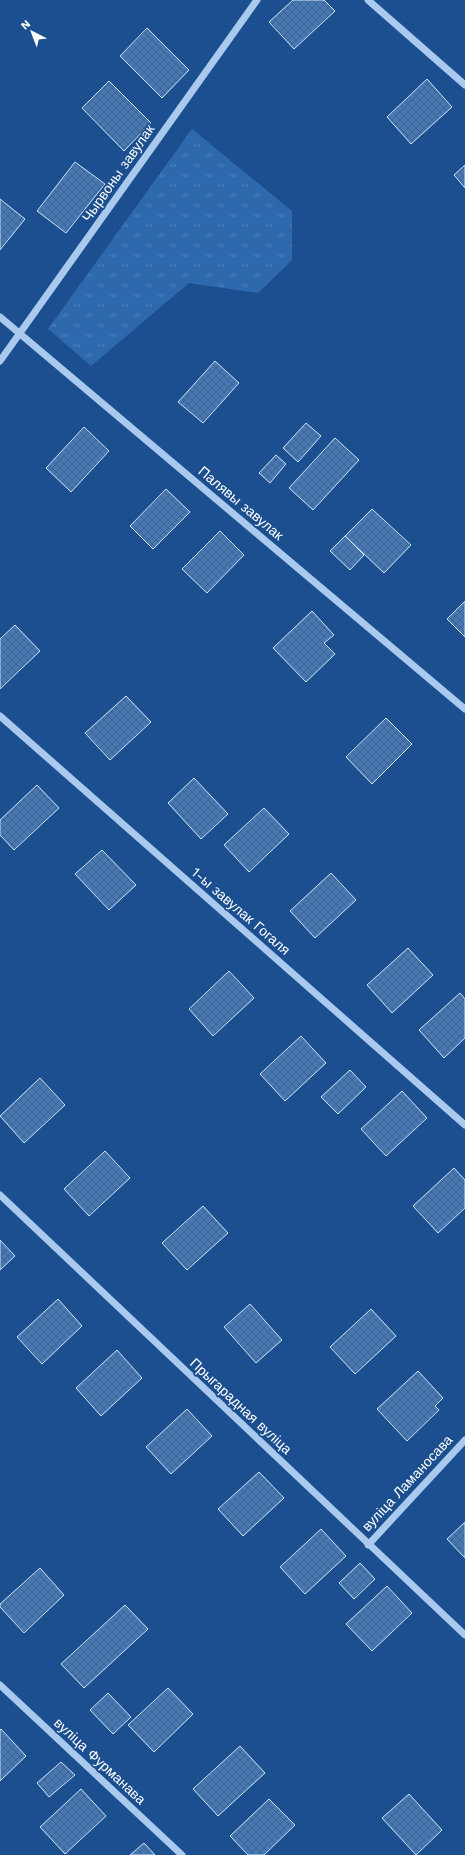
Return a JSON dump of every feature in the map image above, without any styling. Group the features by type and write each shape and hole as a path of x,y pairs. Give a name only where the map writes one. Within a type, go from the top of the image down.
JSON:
{"street":[{"name":"Чырвоны завулак","path":"0,361 257,0"},
{"path":"368,0 465,85"},
{"name":"Палявы завулак","path":"0,317 465,709"},
{"name":"1-ы завулак Гогаля","path":"0,716 465,1125"},
{"name":"Прыгарадная вуліца","path":"0,1196 465,1636"},
{"name":"вуліца Ламаносава","path":"368,1544 465,1440"},
{"name":"вуліца Фурманава","path":"0,1686 182,1855"}],"green space":[{"path":"192,129 292,211 292,260 258,293 189,283 91,366 48,329"}],"building":[{"path":"293,0 324,0 335,11 294,49 269,22"},
{"path":"147,28 189,70 162,98 120,56"},
{"path":"427,79 452,107 411,144 387,117"},
{"path":"109,81 151,123 124,151 82,108"},
{"path":"75,162 105,184 66,233 37,211"},
{"path":"465,165 465,188 454,175"},
{"path":"0,199 25,219 0,250"},
{"path":"215,361 239,383 203,423 178,402"},
{"path":"306,423 321,436 298,462 283,448"},
{"path":"84,427 109,451 71,492 46,468"},
{"path":"335,438 359,460 313,510 289,488"},
{"path":"276,455 286,464 270,483 259,473"},
{"path":"166,489 190,512 153,549 130,526"},
{"path":"372,509 411,545 384,573 345,536"},
{"path":"220,531 244,555 207,593 182,569"},
{"path":"345,536 364,555 350,570 330,551"},
{"path":"465,601 465,637 447,619"},
{"path":"312,611 334,635 324,643 335,654 306,682 273,648"},
{"path":"15,625 40,651 0,689 0,639"},
{"path":"126,696 151,722 110,760 85,733"},
{"path":"386,718 412,744 372,784 346,757"},
{"path":"194,778 228,814 201,839 168,803"},
{"path":"37,785 59,808 14,850 0,835 0,820"},
{"path":"264,808 289,834 249,872 224,845"},
{"path":"102,850 136,885 109,910 75,874"},
{"path":"331,873 356,900 315,938 290,911"},
{"path":"408,948 433,975 392,1013 367,985"},
{"path":"229,971 254,998 213,1036 189,1009"},
{"path":"460,993 465,999 465,1038 444,1058 419,1030"},
{"path":"301,1036 326,1063 285,1101 260,1074"},
{"path":"350,1070 366,1087 338,1114 321,1097"},
{"path":"40,1078 65,1105 24,1143 0,1116"},
{"path":"402,1091 427,1118 386,1156 361,1129"},
{"path":"105,1151 130,1178 89,1216 64,1189"},
{"path":"454,1168 465,1180 465,1208 438,1233 413,1206"},
{"path":"203,1206 228,1233 187,1270 162,1243"},
{"path":"0,1240 15,1256 0,1270"},
{"path":"58,1299 82,1326 42,1364 17,1337"},
{"path":"250,1304 282,1340 256,1363 224,1327"},
{"path":"371,1309 396,1336 355,1374 330,1347"},
{"path":"117,1350 142,1378 101,1416 76,1388"},
{"path":"418,1371 443,1398 435,1406 439,1410 407,1441 377,1409"},
{"path":"187,1409 212,1436 171,1474 146,1447"},
{"path":"259,1472 284,1498 243,1536 218,1509"},
{"path":"465,1522 465,1558 447,1539"},
{"path":"321,1529 346,1556 305,1594 280,1567"},
{"path":"360,1563 375,1579 354,1599 339,1583"},
{"path":"40,1568 64,1595 24,1633 0,1607 0,1604"},
{"path":"387,1586 412,1613 372,1651 346,1624"},
{"path":"125,1605 148,1629 84,1688 61,1664"},
{"path":"168,1688 193,1714 154,1752 128,1725"},
{"path":"108,1693 131,1717 113,1734 90,1710"},
{"path":"1,1729 26,1756 0,1781 0,1730"},
{"path":"240,1746 265,1773 218,1816 193,1789"},
{"path":"61,1762 75,1775 49,1797 37,1783"},
{"path":"81,1789 106,1816 65,1854 40,1827"},
{"path":"409,1794 442,1830 416,1855 382,1818"},
{"path":"269,1799 295,1825 264,1855 248,1855 230,1836"},
{"path":"144,1843 155,1855 130,1855"}]}
